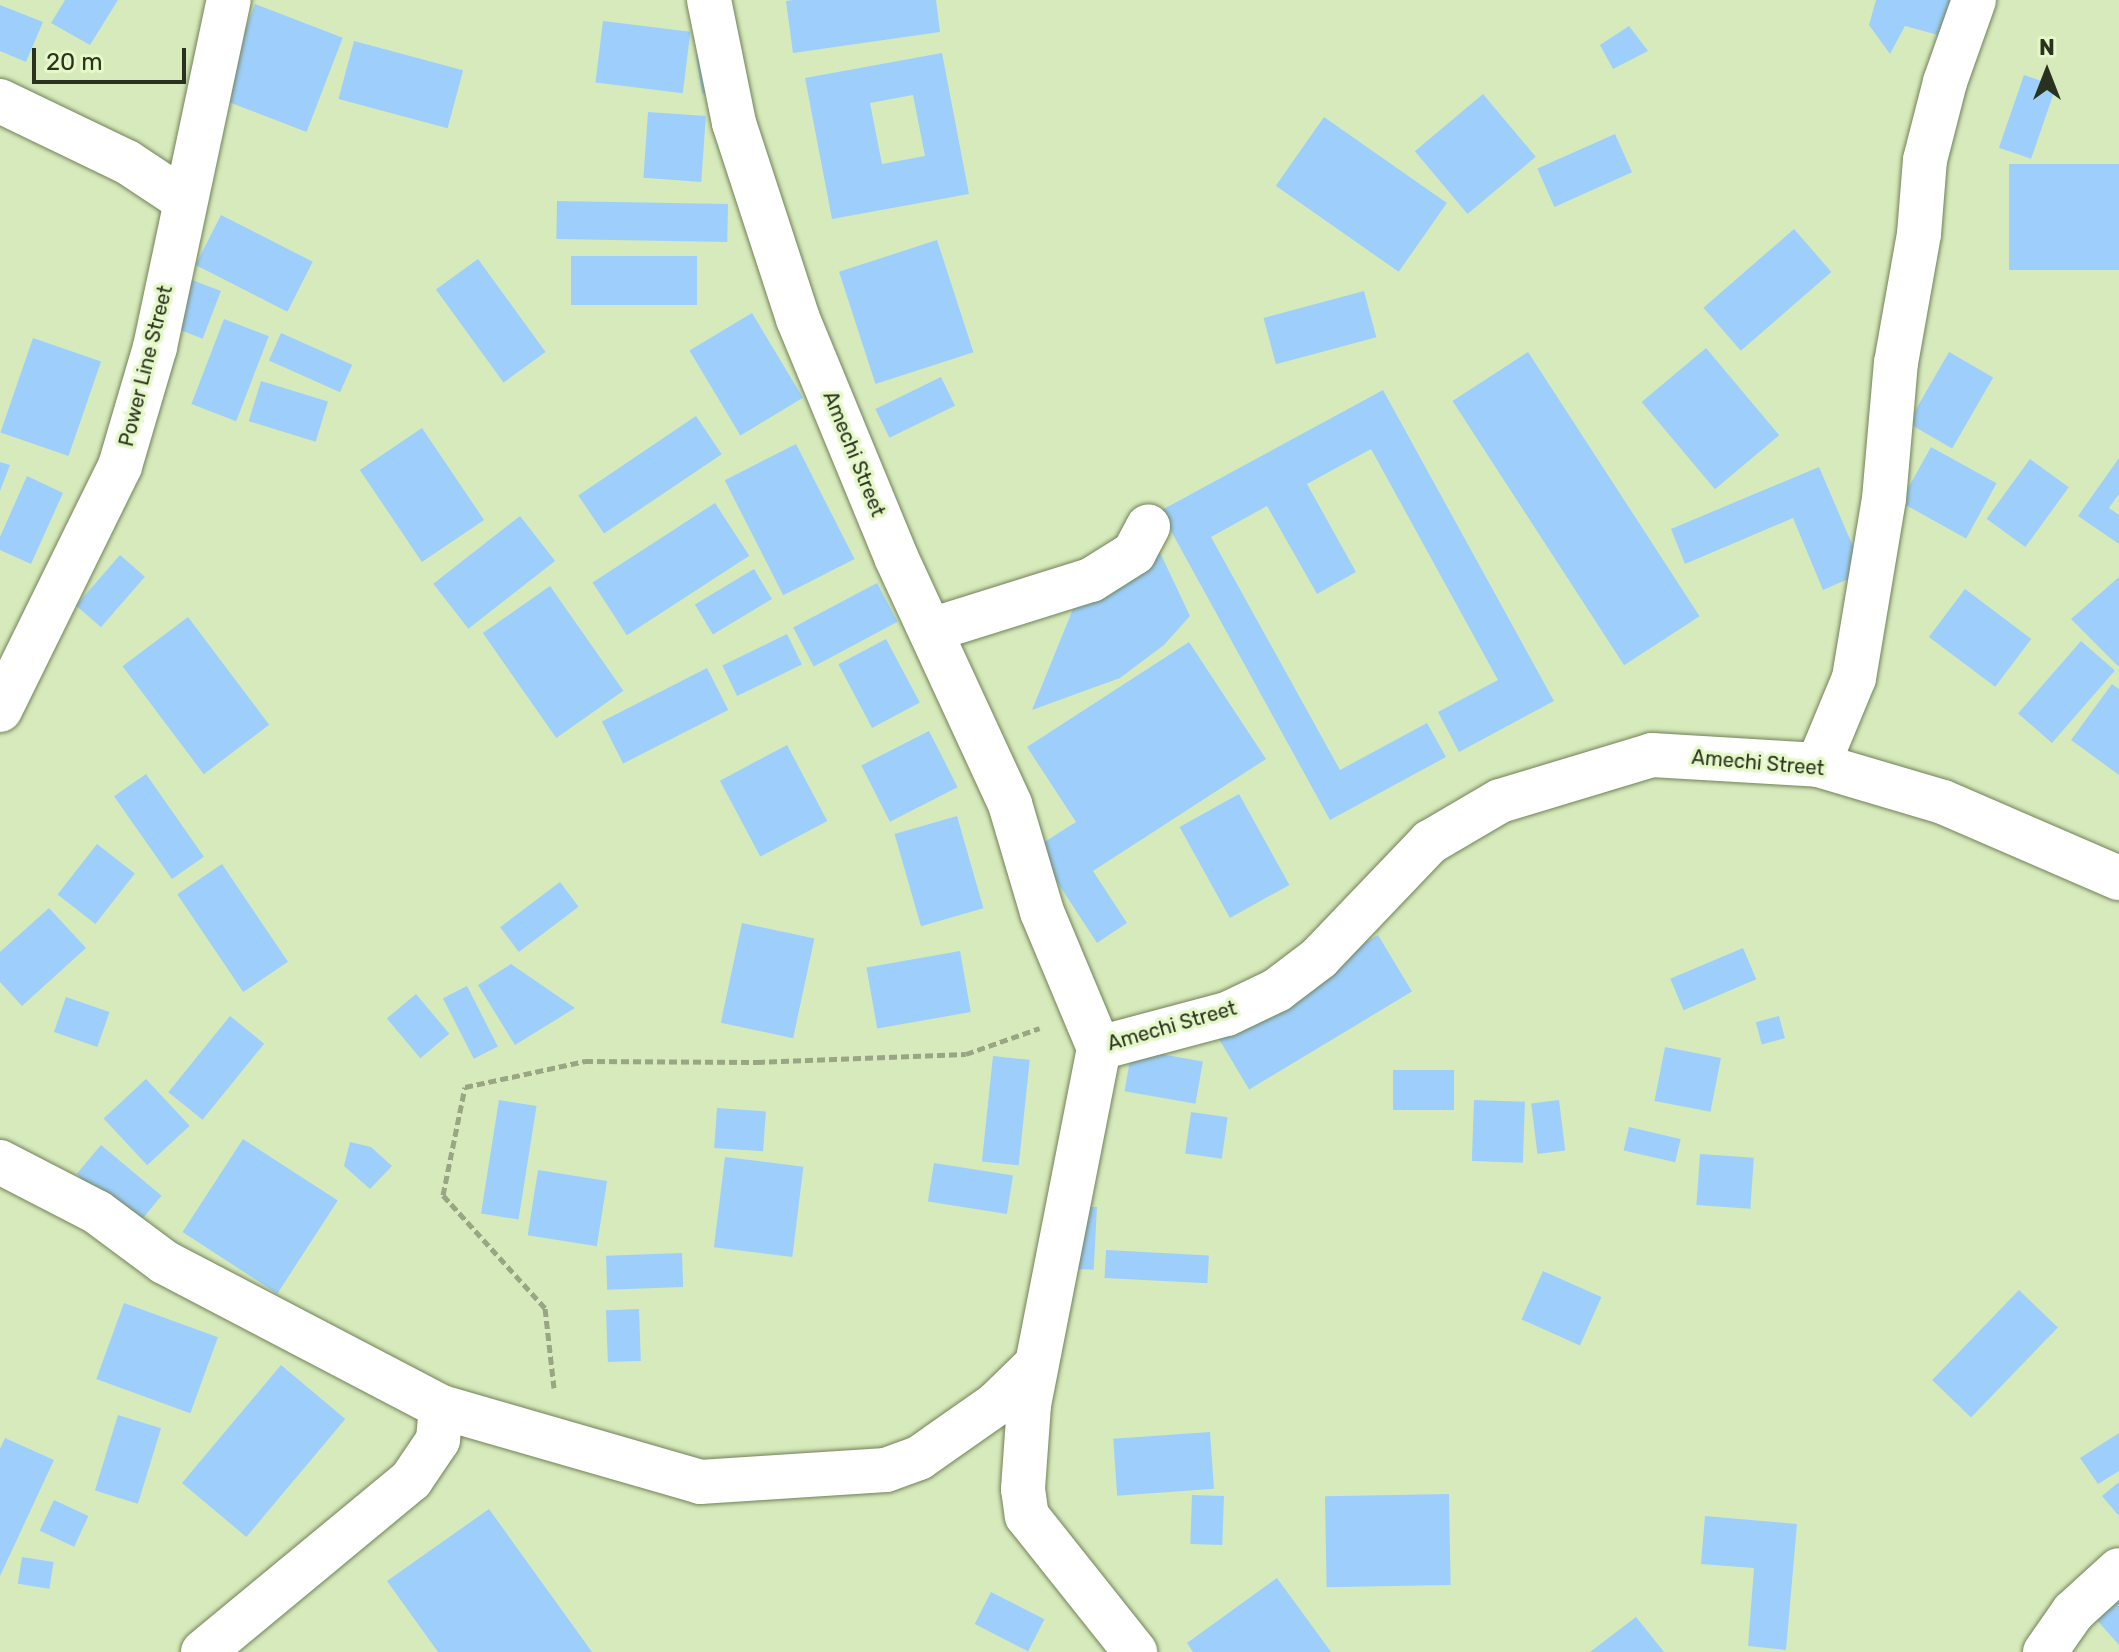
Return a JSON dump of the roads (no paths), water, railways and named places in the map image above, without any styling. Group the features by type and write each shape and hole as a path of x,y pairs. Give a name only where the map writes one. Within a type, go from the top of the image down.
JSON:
{"street":[{"name":"Power Line Street","path":"2,705 75,550 120,466 155,347 183,199 229,0"},
{"name":"Amechi Street","path":"709,0 759,214 798,319 931,630 1010,804 1042,912 1092,1030 1227,1014 1277,990 1319,958 1430,842 1500,801 1652,755 1818,765 1943,802 2119,878"},
{"path":"1818,765 1854,678 1884,499 1896,363 1919,234 1925,160 1945,82 1974,0"},
{"path":"0,101 127,162 183,199"},
{"path":"931,630 1091,580 1134,553 1148,527"},
{"path":"1092,1030 1036,1365 1023,1489 1027,1516 1135,1652"},
{"path":"0,1162 97,1212 164,1262 441,1407 700,1482 886,1470 919,1458 996,1404 1036,1365"},
{"path":"203,1652 411,1480 438,1440 441,1407"},
{"path":"2045,1652 2073,1612 2119,1570"}]}
